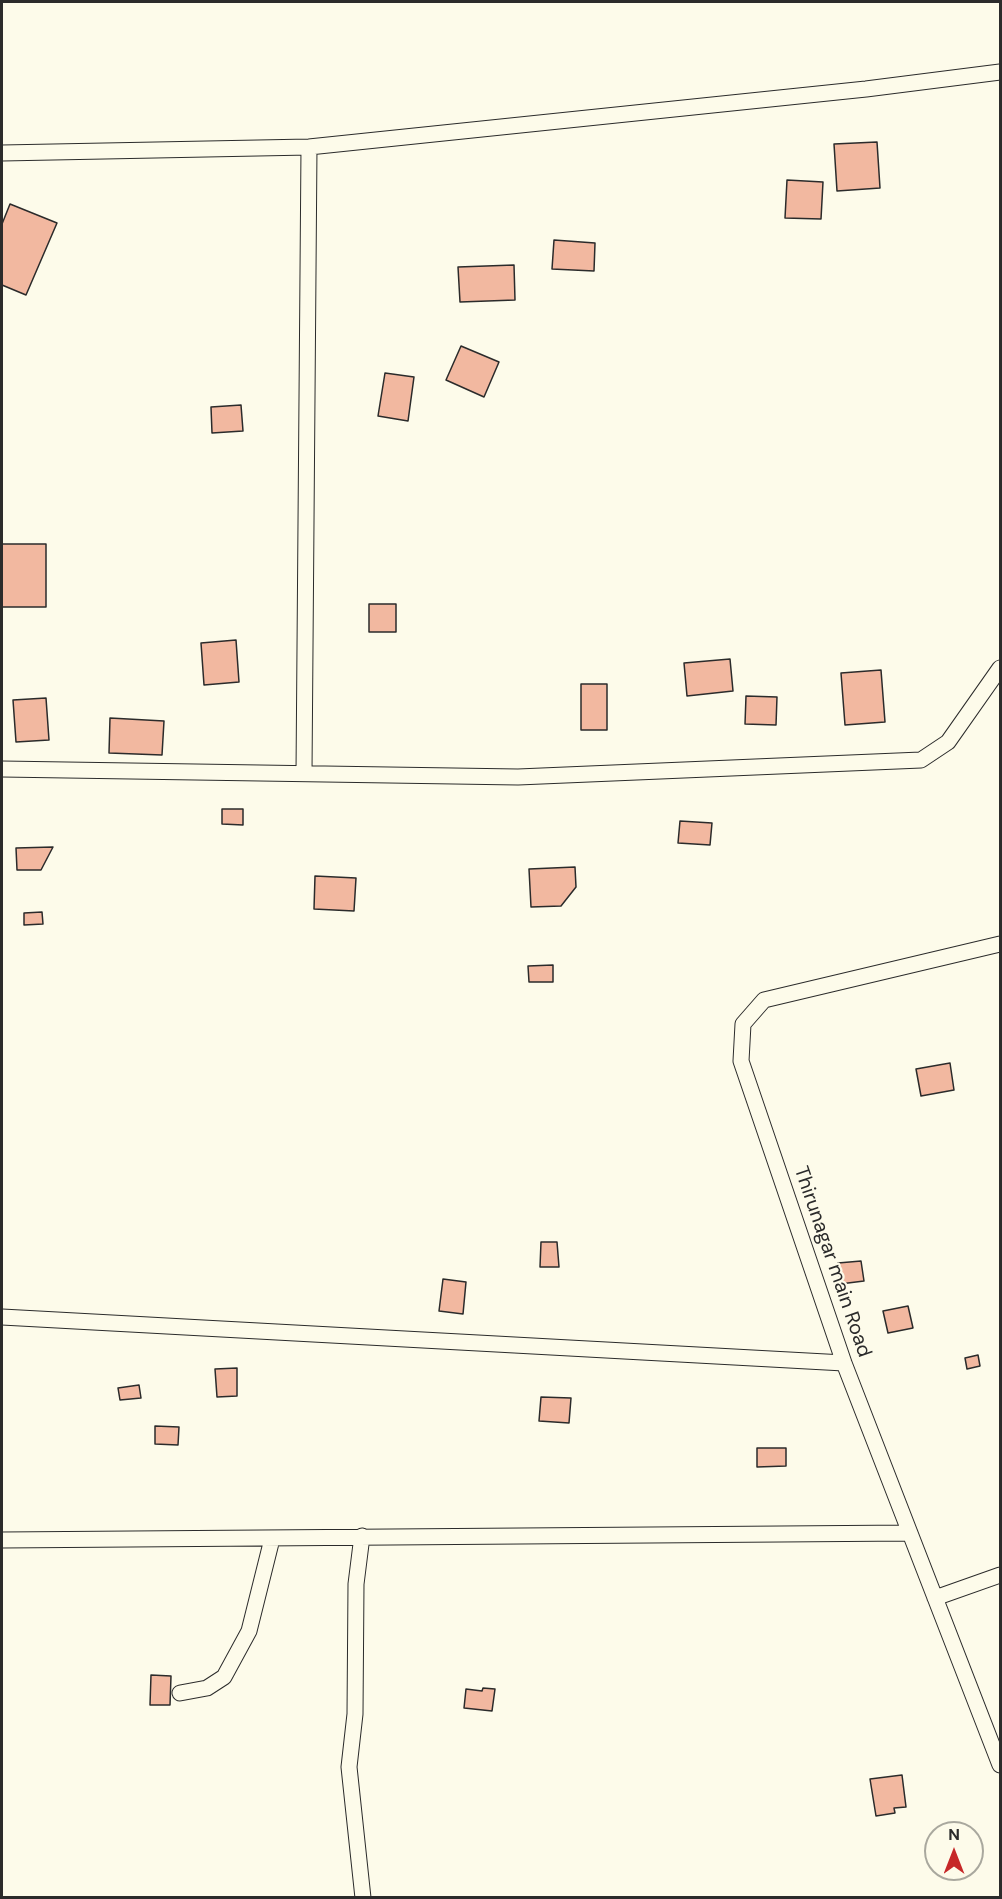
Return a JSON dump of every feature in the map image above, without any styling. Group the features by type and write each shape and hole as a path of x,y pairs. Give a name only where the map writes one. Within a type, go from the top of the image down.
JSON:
{"street":[{"path":"2,153 309,147 866,89 1000,72"},
{"path":"304,772 309,147"},
{"path":"2,769 518,777 921,760 948,742 1000,668"},
{"name":"Thirunagar main Road","path":"1000,944 764,1000 743,1024 741,1061 844,1363 1000,1765"},
{"path":"2,1317 844,1363"},
{"path":"2,1540 910,1533"},
{"path":"362,1536 356,1584 355,1714 349,1767 363,1898"},
{"path":"180,1693 207,1688 224,1677 249,1631 273,1539"},
{"path":"935,1598 1000,1575"}],"building":[{"path":"877,142 880,188 837,191 834,144"},
{"path":"787,180 823,182 821,219 785,218"},
{"path":"10,204 57,223 26,295 2,285 2,224"},
{"path":"554,240 595,243 594,271 552,269"},
{"path":"514,265 515,300 460,302 458,267"},
{"path":"461,346 499,362 484,397 446,380"},
{"path":"385,373 414,377 408,421 378,416"},
{"path":"241,405 243,431 212,433 211,407"},
{"path":"2,544 46,544 46,607 2,607"},
{"path":"369,604 396,604 396,632 369,632"},
{"path":"236,640 239,682 204,685 201,643"},
{"path":"730,659 733,691 687,696 684,663"},
{"path":"881,670 885,722 845,725 841,673"},
{"path":"581,684 607,684 607,730 581,730"},
{"path":"746,696 777,697 776,725 745,724"},
{"path":"46,698 49,740 16,742 13,700"},
{"path":"110,718 164,721 162,755 109,753"},
{"path":"222,809 243,809 243,825 222,824"},
{"path":"680,821 712,823 710,845 678,843"},
{"path":"53,847 41,870 17,870 16,848"},
{"path":"575,867 576,887 561,906 531,907 529,869"},
{"path":"315,876 356,878 354,911 314,909"},
{"path":"42,912 43,924 24,925 24,913"},
{"path":"553,965 553,982 529,982 528,966"},
{"path":"950,1063 954,1090 921,1096 916,1069"},
{"path":"541,1242 557,1242 559,1267 540,1267"},
{"path":"861,1261 864,1281 840,1284 838,1263"},
{"path":"443,1279 466,1282 463,1314 439,1311"},
{"path":"908,1306 913,1328 888,1333 883,1311"},
{"path":"978,1355 980,1366 967,1369 965,1358"},
{"path":"237,1368 237,1396 217,1397 215,1369"},
{"path":"139,1385 141,1398 120,1400 118,1388"},
{"path":"541,1397 571,1398 569,1423 539,1421"},
{"path":"155,1426 179,1427 178,1445 155,1444"},
{"path":"757,1448 786,1448 786,1466 757,1467"},
{"path":"151,1675 171,1676 170,1705 150,1705"},
{"path":"483,1688 495,1689 492,1711 464,1708 466,1689 482,1691"},
{"path":"902,1775 906,1807 894,1808 895,1813 876,1816 870,1779"}]}
